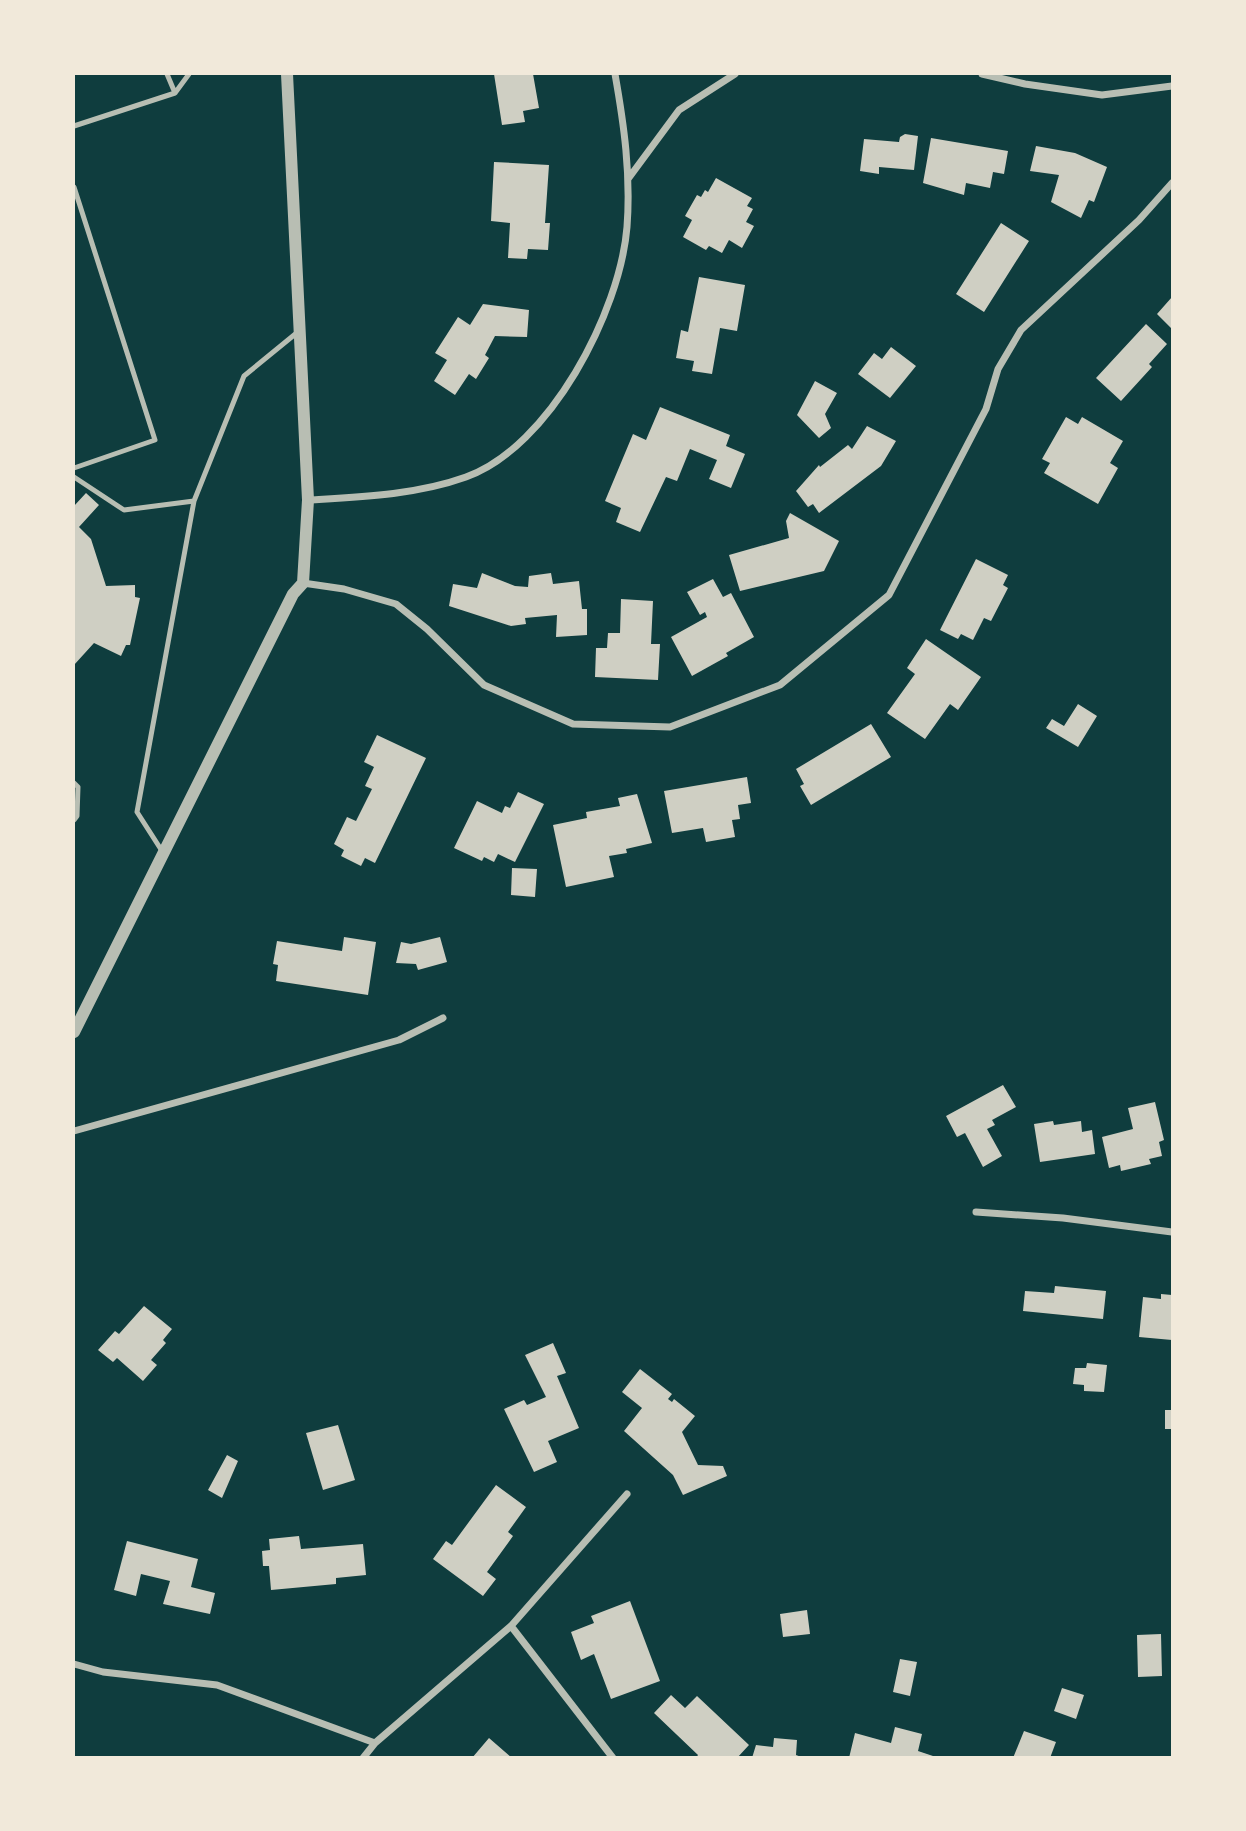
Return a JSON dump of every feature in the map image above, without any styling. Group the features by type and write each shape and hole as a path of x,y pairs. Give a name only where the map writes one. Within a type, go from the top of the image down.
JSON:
{"street":[{"path":"74,1032 162,851 293,594 303,583 308,500 287,74"},
{"path":"308,500 381,496 467,477 514,449 539,426 581,360 611,294 626,229 628,146 615,74"},
{"path":"628,180 679,110 735,74"},
{"path":"982,74 1025,84 1102,95 1172,86"},
{"path":"303,583 344,589 396,604 427,629 484,685 573,724 670,727 780,685 889,595 986,409 998,369 1021,330 1139,220 1172,183"},
{"path":"74,1131 399,1040 443,1018"},
{"path":"976,1212 1063,1218 1172,1232"},
{"path":"363,1758 375,1743 511,1626 627,1494"},
{"path":"511,1626 614,1758"},
{"path":"74,1664 103,1672 217,1685 375,1743"}],"lane":[{"path":"167,74 175,93"},
{"path":"74,127 175,93 189,74"},
{"path":"74,187 155,440 74,468"},
{"path":"162,851 137,812 194,501 244,376 300,330"},
{"path":"74,477 124,510 194,501"},
{"path":"74,783 78,787 77,816 74,821"}],"building":[{"path":"494,74 533,74 539,108 523,111 525,122 502,125"},
{"path":"905,134 918,136 914,170 879,167 879,174 860,171 864,139 899,142 900,137"},
{"path":"931,138 1008,151 1004,174 993,172 990,188 966,183 964,195 923,183"},
{"path":"1036,146 1075,153 1107,167 1094,202 1089,200 1081,218 1051,202 1059,175 1030,171"},
{"path":"494,162 549,165 545,223 550,223 548,250 528,249 527,259 508,258 510,223 491,221"},
{"path":"716,178 752,198 747,206 753,209 746,222 754,226 742,248 729,240 722,253 709,246 706,250 683,237 692,220 685,216 697,195 701,197 705,190 708,192"},
{"path":"1001,223 1029,241 984,312 956,294"},
{"path":"699,277 745,285 737,331 720,328 712,374 692,371 694,361 676,358 681,330 688,332"},
{"path":"1172,297 1172,329 1157,314"},
{"path":"483,304 529,310 527,337 495,336 485,355 489,358 476,379 469,374 455,395 434,381 447,360 435,353 458,317 470,325"},
{"path":"1146,324 1167,344 1149,364 1152,367 1121,401 1096,378"},
{"path":"891,347 916,366 890,398 858,374 874,353 882,359"},
{"path":"815,381 837,393 825,414 831,428 819,438 797,415"},
{"path":"660,407 730,435 726,446 745,454 731,488 709,479 717,460 690,449 677,481 666,477 640,532 616,522 621,508 605,501 633,434 646,440"},
{"path":"1066,417 1078,424 1082,417 1123,441 1110,463 1118,468 1098,504 1044,473 1050,463 1042,459"},
{"path":"867,426 896,441 881,466 819,513 813,504 808,507 796,491 819,465 820,467 848,445 852,449"},
{"path":"86,493 99,505 79,527 91,539 106,586 135,585 135,597 140,598 130,645 126,645 121,656 94,643 74,665 74,506"},
{"path":"790,513 839,541 824,571 740,591 729,555 789,538 786,521"},
{"path":"976,559 1008,575 1003,585 1008,588 991,621 984,618 973,640 961,634 958,639 940,630"},
{"path":"482,573 515,586 528,587 529,576 551,573 553,584 579,581 582,609 587,609 587,635 556,637 557,615 525,618 526,624 511,626 449,606 453,584 477,588"},
{"path":"713,579 723,597 731,593 754,637 726,653 728,656 692,676 671,637 707,617 705,612 700,615 687,592"},
{"path":"621,599 653,601 651,644 660,644 658,680 595,677 596,648 607,648 608,633 620,633"},
{"path":"926,639 981,677 958,710 950,704 925,739 887,713 915,674 907,668"},
{"path":"1078,704 1097,716 1078,747 1046,728 1052,719 1064,726"},
{"path":"871,724 891,757 811,805 800,786 804,784 796,769"},
{"path":"377,735 426,758 375,863 365,858 361,866 341,856 344,850 334,844 347,817 356,821 372,789 365,786 374,767 364,762"},
{"path":"747,777 751,803 738,805 740,819 732,820 735,837 706,842 703,828 672,833 664,791"},
{"path":"518,792 544,804 515,862 498,854 494,862 484,857 482,861 454,848 477,801 502,813 505,806 510,808"},
{"path":"637,794 652,843 626,849 627,853 609,856 614,877 566,887 553,825 587,818 586,812 620,806 618,798"},
{"path":"512,868 537,869 535,897 511,895"},
{"path":"344,937 376,942 368,995 276,981 278,965 273,964 277,941 342,951"},
{"path":"440,937 447,962 418,970 416,964 396,963 401,942 411,944"},
{"path":"1003,1085 1016,1107 992,1120 995,1125 987,1129 1002,1156 983,1167 965,1133 957,1137 946,1116"},
{"path":"1155,1102 1164,1140 1159,1142 1162,1156 1149,1159 1151,1164 1121,1171 1120,1165 1109,1168 1102,1137 1133,1129 1128,1108"},
{"path":"1053,1121 1054,1125 1081,1121 1082,1132 1092,1130 1095,1154 1040,1162 1034,1124"},
{"path":"1055,1286 1106,1291 1103,1319 1023,1311 1025,1291 1054,1293"},
{"path":"1161,1294 1172,1295 1172,1340 1139,1337 1143,1297 1161,1299"},
{"path":"144,1306 172,1329 163,1340 166,1343 151,1360 157,1365 143,1381 117,1358 113,1362 98,1350 115,1331 119,1334"},
{"path":"553,1343 566,1373 557,1376 579,1428 548,1441 557,1462 534,1472 504,1409 524,1400 527,1405 546,1397 525,1355"},
{"path":"1087,1363 1107,1365 1104,1392 1084,1391 1084,1385 1073,1384 1075,1368 1086,1368"},
{"path":"640,1369 672,1394 668,1399 672,1402 674,1399 695,1416 682,1432 698,1465 723,1466 727,1476 683,1495 673,1475 624,1431 642,1408 622,1392"},
{"path":"1165,1410 1172,1410 1172,1429 1165,1429"},
{"path":"338,1425 355,1480 323,1490 306,1433"},
{"path":"227,1455 238,1461 222,1498 208,1490"},
{"path":"496,1485 526,1507 508,1532 513,1536 487,1572 496,1579 483,1596 433,1559 446,1541 452,1545"},
{"path":"299,1536 301,1549 363,1544 366,1575 336,1578 336,1584 271,1590 269,1566 263,1566 262,1551 270,1550 269,1539"},
{"path":"127,1541 198,1559 191,1587 215,1593 210,1614 163,1604 170,1581 141,1574 136,1596 114,1590"},
{"path":"630,1601 660,1681 611,1699 594,1654 581,1660 571,1632 594,1623 591,1616"},
{"path":"807,1610 810,1634 783,1637 780,1614"},
{"path":"1161,1634 1162,1676 1138,1677 1137,1635"},
{"path":"900,1659 917,1662 910,1696 893,1692"},
{"path":"1062,1688 1084,1695 1076,1719 1054,1711"},
{"path":"671,1695 685,1708 697,1696 749,1745 737,1758 696,1758 698,1755 654,1713"},
{"path":"895,1727 922,1734 918,1751 939,1758 849,1758 855,1733 891,1743"},
{"path":"1024,1731 1056,1742 1050,1758 1013,1758"},
{"path":"489,1738 512,1758 472,1758"},
{"path":"774,1738 797,1740 796,1755 804,1758 752,1758 756,1745 773,1747"}]}
